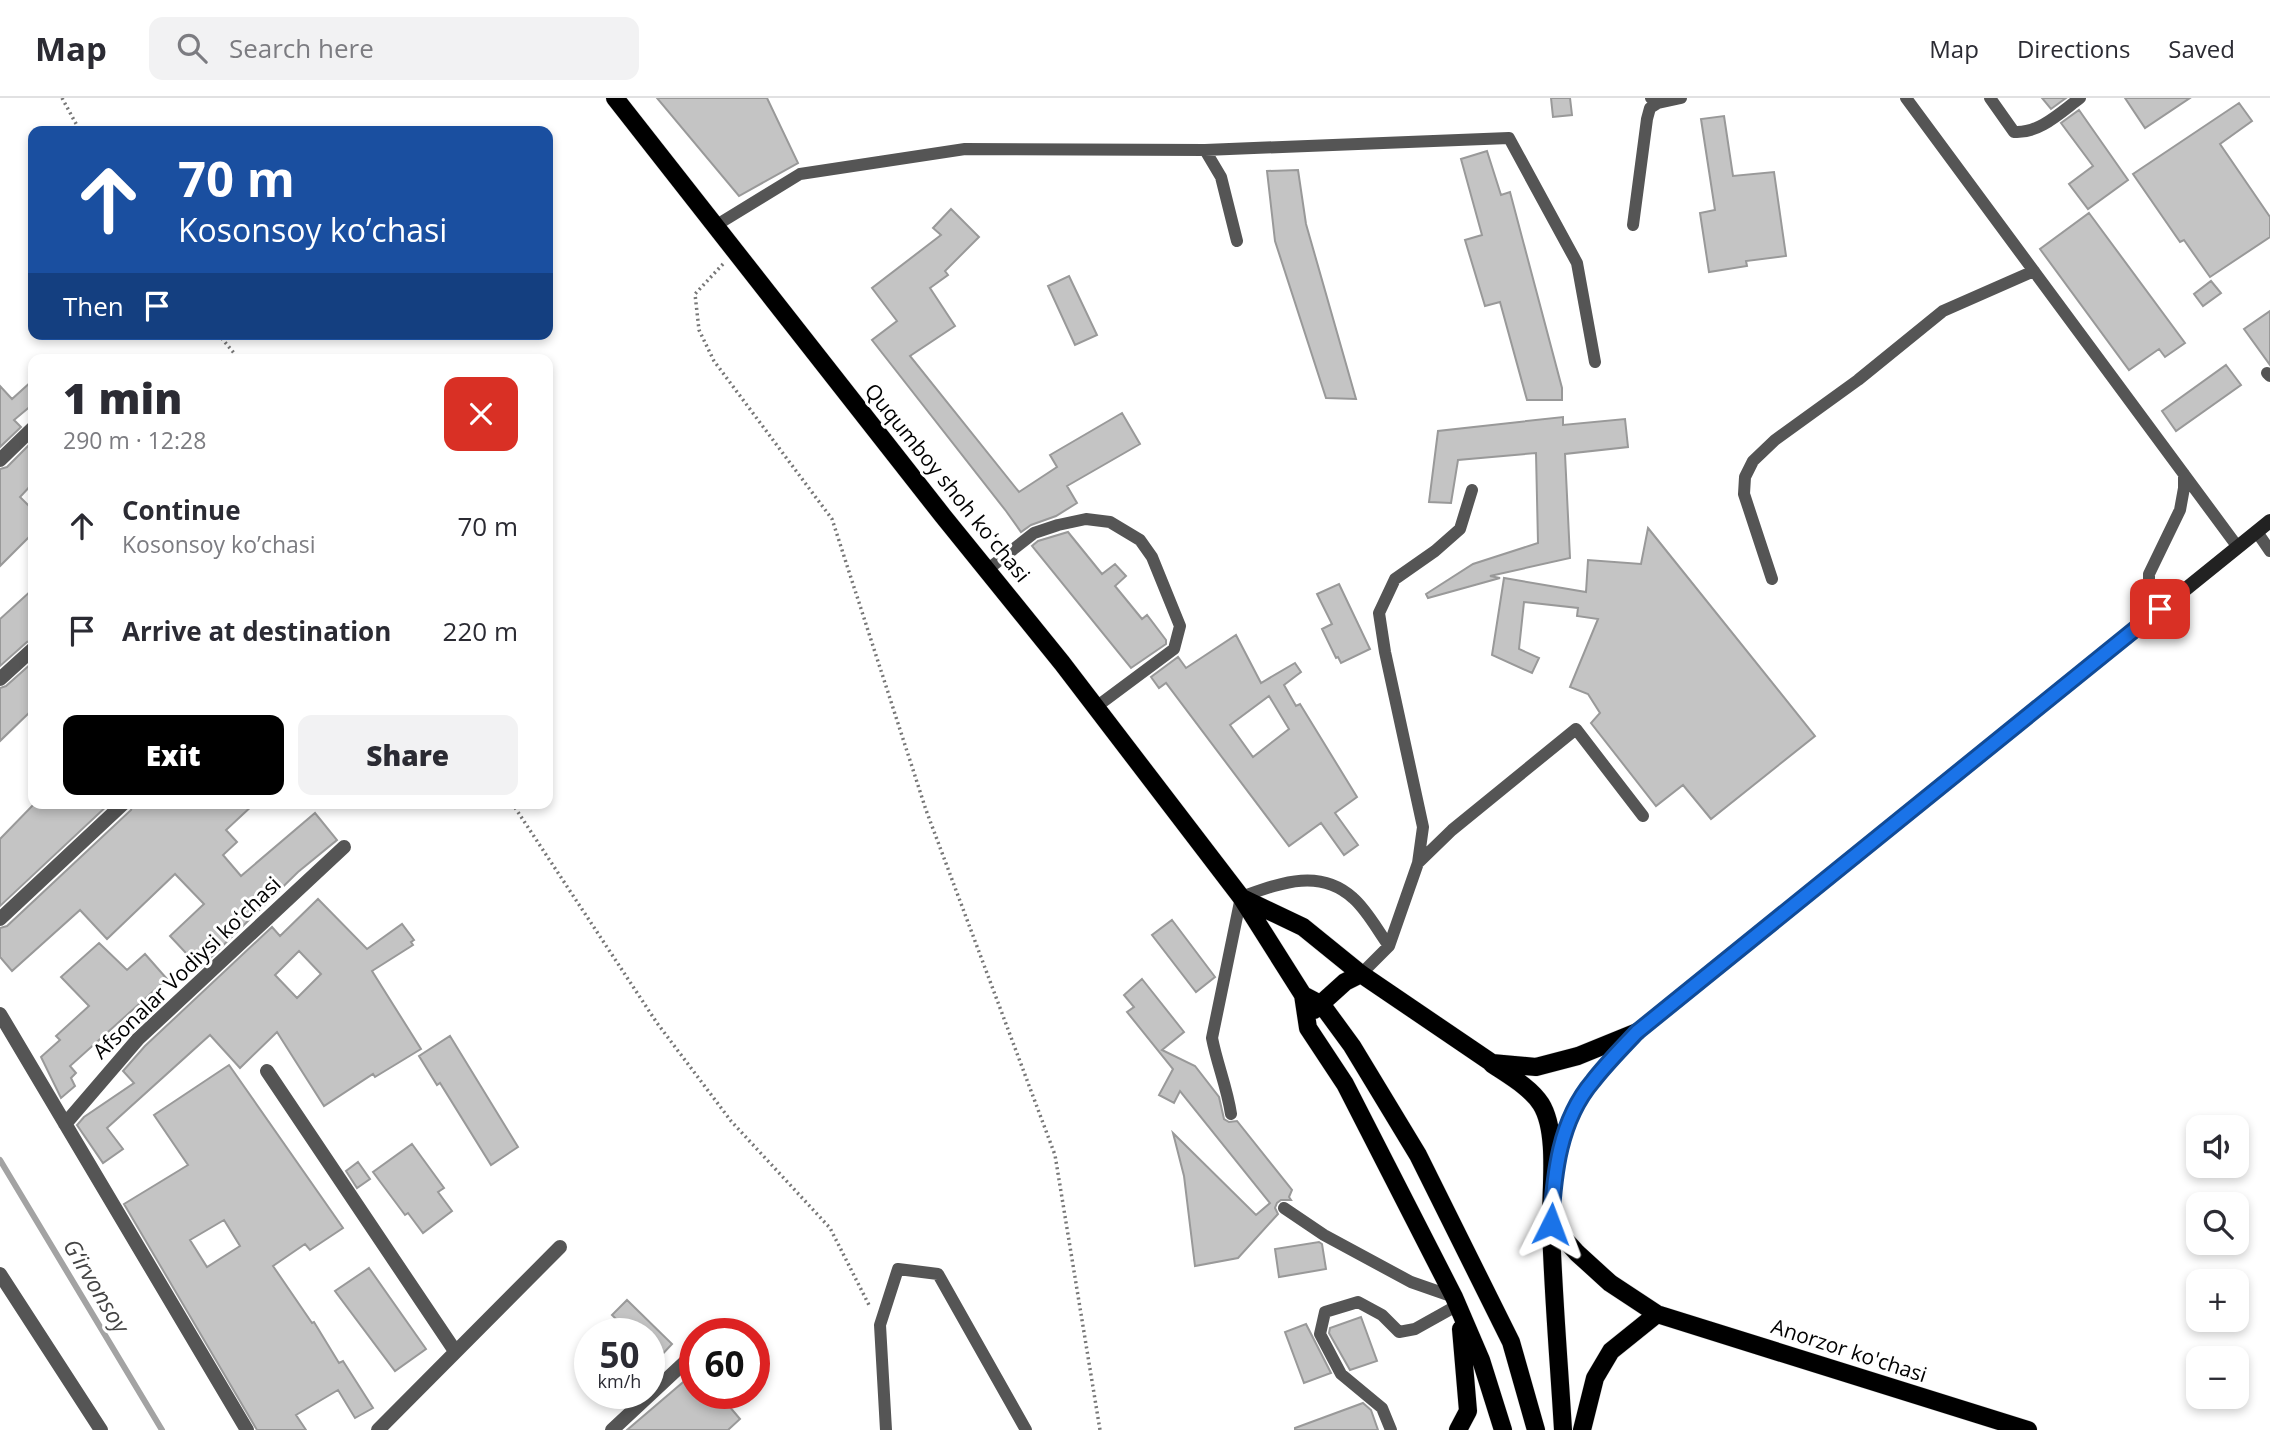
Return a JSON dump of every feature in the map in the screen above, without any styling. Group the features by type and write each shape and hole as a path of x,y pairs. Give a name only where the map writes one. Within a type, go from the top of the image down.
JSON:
{"main road":[{"name":"Ququmboy shoh koʻchasi","path":"615,98 1096,707 1241,897 1300,990"},
{"path":"1553,1178 1566,1126 1591,1083 1637,1032 2270,521"},
{"path":"1241,897 1303,927 1361,974 1530,1091 1542,1105 1549,1128 1553,1178 1551,1224 1563,1430"},
{"path":"1306,1017 1345,982 1361,974"},
{"path":"1300,990 1322,1005 1352,1046 1418,1155 1511,1342 1536,1430"},
{"path":"1300,990 1308,1028 1345,1084 1457,1304 1481,1360 1503,1430"},
{"path":"1492,1063 1536,1066 1578,1056 1637,1032"},
{"name":"Anorzor ko'chasi","path":"1551,1224 1577,1253 1610,1283 1657,1314 2028,1430"},
{"path":"1457,1304 1468,1410 1458,1430"},
{"path":"1582,1430 1595,1378 1611,1351 1657,1314"}],"street":[{"path":"0,460 28,433"},
{"path":"0,679 28,654"},
{"path":"0,919 118,809"},
{"name":"Afsonalar Vodiysi koʻchasi","path":"65,1124 138,1039 344,847"},
{"path":"0,1014 247,1430"},
{"path":"267,1071 455,1351"},
{"path":"378,1430 560,1247"},
{"path":"0,1274 101,1430"},
{"path":"612,1430 679,1368"}],"lane":[{"path":"1633,225 1650,108 1654,100 1681,98"},
{"path":"1906,98 2237,546"},
{"path":"1990,98 2014,132 2025,133 2035,130 2080,98"},
{"path":"715,226 800,174 965,149 1205,150 1509,138 1577,262 1595,362"},
{"path":"1205,150 1221,177 1237,241"},
{"path":"1772,579 1744,494 1745,477 1753,461 1775,440 1858,380 1943,311 2034,271"},
{"path":"2160,609 2149,591 2149,574 2180,510 2184,488 2183,474"},
{"path":"1361,974 1389,946 1418,863 1423,827 1379,613 1395,579 1435,551 1460,529 1472,490"},
{"path":"986,570 1034,533 1086,519 1110,522 1140,540 1153,557 1180,626 1174,649 1096,707"},
{"path":"2257,532 2270,551"},
{"path":"1418,863 1452,830 1576,729 1643,816"},
{"path":"1231,1114 1228,1090 1215,1055 1212,1038 1241,897 1285,881 1326,881 1354,898 1389,946"},
{"path":"1283,1208 1324,1235 1457,1304"},
{"path":"886,1430 880,1325 898,1269 938,1274 1026,1430"},
{"path":"1391,1430 1382,1408 1341,1374 1320,1334 1325,1312 1358,1302 1382,1315 1399,1332 1415,1329 1457,1304"}],"path":[{"path":"62,98 77,126"},
{"path":"735,251 695,294 699,330 714,361 832,519 926,810 1055,1155 1100,1430"},
{"path":"223,340 235,354"},
{"path":"516,809 657,1023 731,1121 830,1228 880,1325"}],"building":[{"path":"657,98 767,98 798,163 739,196"},
{"path":"1551,98 1570,98 1572,115 1553,117"},
{"path":"2042,98 2066,98 2051,109"},
{"path":"2125,98 2190,98 2145,128"},
{"path":"2239,103 2252,121 2220,144 2270,217 2270,237 2210,277 2184,240 2180,242 2133,174"},
{"path":"2079,110 2128,180 2088,209 2069,184 2093,166 2061,123"},
{"path":"1724,116 1733,176 1774,172 1786,256 1746,261 1747,266 1709,272 1700,213 1715,210 1701,119"},
{"path":"1487,151 1501,195 1510,192 1562,388 1562,400 1527,400 1500,302 1485,306 1465,240 1482,235 1461,159"},
{"path":"1298,170 1306,224 1356,399 1326,398 1275,241 1267,171"},
{"path":"951,209 979,237 945,271 948,275 930,288 955,326 910,356 1019,492 1057,467 1050,455 1122,413 1140,444 1067,486 1077,503 1021,532 872,340 897,321 872,288 941,235 933,228"},
{"path":"2089,213 2185,343 2165,357 2159,349 2129,370 2040,249"},
{"path":"1069,276 1097,335 1075,345 1048,286"},
{"path":"2211,281 2221,293 2203,306 2194,294"},
{"path":"2270,311 2270,365 2244,329"},
{"path":"2226,365 2241,385 2176,431 2162,411"},
{"path":"28,385 28,408 14,420 21,427 0,447 0,386 12,399"},
{"path":"1563,417 1563,425 1625,419 1628,447 1565,454 1570,558 1490,576 1500,578 1428,598 1426,594 1473,564 1538,543 1536,453 1458,460 1451,503 1429,502 1438,431"},
{"path":"28,446 28,488 20,497 28,505 28,538 0,566 0,469 7,467"},
{"path":"1648,528 1815,736 1711,819 1683,785 1656,806 1591,723 1600,713 1588,694 1570,687 1598,619 1577,616 1578,608 1524,602 1519,649 1539,658 1532,673 1492,655 1504,578 1586,592 1588,560 1641,564"},
{"path":"1068,532 1102,574 1115,564 1126,576 1115,586 1142,619 1147,615 1166,640 1166,644 1131,668 1032,546 1038,541"},
{"path":"1339,584 1370,649 1341,663 1322,629 1332,624 1317,594"},
{"path":"28,594 28,642 0,666 0,619"},
{"path":"1236,635 1261,683 1295,663 1301,672 1284,685 1296,706 1300,704 1357,797 1335,813 1358,845 1344,855 1321,823 1289,846 1166,683 1159,688 1151,677 1178,657 1186,668","holes":["1269,696 1289,729 1253,757 1230,725"]},
{"path":"28,666 28,714 0,741 0,688"},
{"path":"29,809 104,809 0,906 0,839"},
{"path":"249,809 226,830 237,842 223,855 241,876 315,813 337,840 298,872 200,968 170,936 204,904 175,874 107,939 80,910 12,971 0,957 0,928 7,926 131,810"},
{"path":"318,899 367,949 402,924 414,940 411,942 413,945 372,971 421,1049 375,1077 373,1074 324,1106 277,1032 240,1068 210,1035 107,1128 123,1149 103,1163 77,1125 84,1117 134,1083 123,1071 145,1046 272,927 280,936","holes":["299,951 321,974 297,998 275,975"]},
{"path":"1172,920 1215,977 1196,992 1152,935"},
{"path":"99,943 127,970 145,954 167,979 70,1066 76,1073 71,1078 75,1086 61,1098 41,1057 60,1040 56,1036 89,1006 61,977"},
{"path":"1142,979 1184,1032 1162,1050 1195,1066 1219,1097 1224,1119 1229,1122 1237,1121 1292,1190 1289,1197 1291,1200 1277,1203 1275,1208 1278,1214 1238,1258 1195,1266 1184,1176 1173,1133 1256,1215 1270,1203 1180,1091 1174,1103 1159,1095 1173,1069 1127,1012 1134,1007 1124,995"},
{"path":"450,1036 518,1147 491,1165 440,1083 437,1085 419,1056"},
{"path":"229,1065 343,1228 310,1250 305,1244 273,1266 312,1323 314,1322 339,1363 343,1361 373,1408 355,1418 338,1390 296,1415 306,1430 257,1430 124,1204 188,1165 154,1115","holes":["224,1220 240,1246 207,1267 190,1240"]},
{"path":"412,1144 444,1188 438,1192 452,1211 423,1233 408,1213 405,1215 373,1172"},
{"path":"358,1162 370,1179 357,1188 346,1171"},
{"path":"1319,1242 1322,1244 1326,1269 1279,1277 1275,1249"},
{"path":"369,1268 426,1349 395,1371 335,1291"},
{"path":"627,1300 645,1318 615,1318 612,1315"},
{"path":"1361,1317 1377,1361 1350,1370 1329,1333 1330,1328"},
{"path":"1306,1324 1331,1373 1304,1383 1285,1332"},
{"path":"665,1337 672,1344 665,1351"},
{"path":"679,1386 679,1409 732,1409 740,1419 728,1430 627,1430 652,1409 665,1409 665,1398"},
{"path":"1363,1403 1371,1410 1378,1430 1295,1430 1295,1428"}],"waterway":[{"name":"G‘irvonsoy","path":"0,1160 162,1430"}],"route":[{"path":"1551,1224 1553,1178 1566,1126 1591,1083 1637,1032 2160,609"}]}
